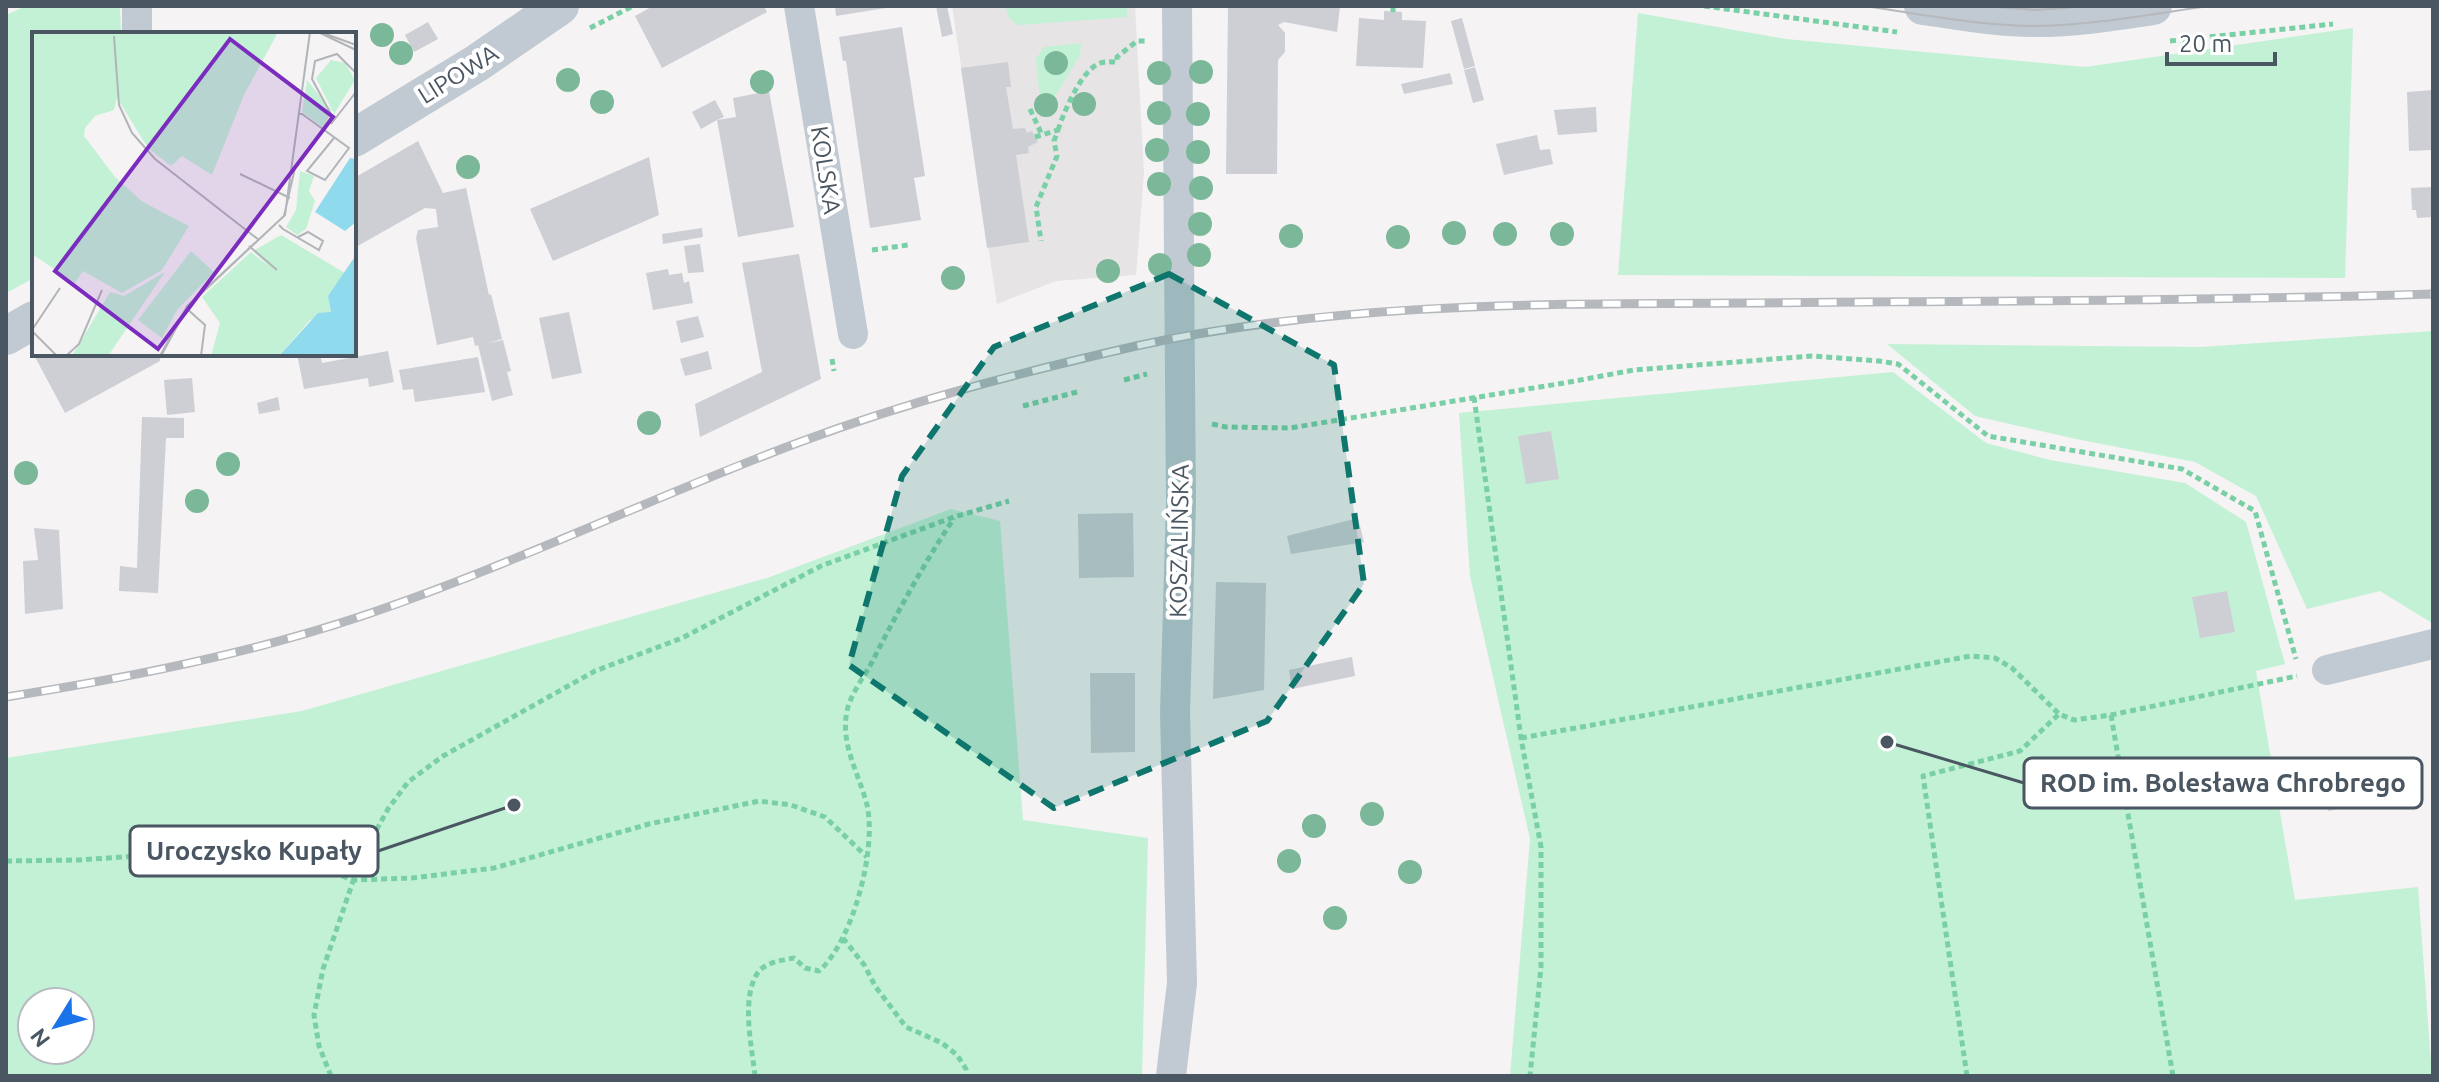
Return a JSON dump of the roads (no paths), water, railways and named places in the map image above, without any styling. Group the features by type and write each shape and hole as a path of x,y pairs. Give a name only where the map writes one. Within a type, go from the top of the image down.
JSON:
{"street":[{"path":"137,6 137,32"},
{"name":"LIPOWA","path":"356,137 477,63 560,6"},
{"name":"KOLSKA","path":"799,6 853,334"},
{"name":"KOSZALIŃSKA","path":"1171,1076 1182,983 1175,713 1181,502 1177,6"},
{"path":"1923,6 2033,18 2153,6"},
{"path":"6,336 32,321"},
{"path":"2327,670 2433,644"}],"tram line":[{"path":"1864,6 1972,22 2037,26 2101,21 2209,6"},
{"path":"1980,6 2036,10 2091,6"}],"railway":[{"path":"6,697 184,664 316,631 470,576 841,427 1009,377 1136,346 1212,332 1364,313 1516,305 2433,294"}],"place":[{"name":"ROD im. Bolesława Chrobrego","path":"1887,742"},
{"name":"Uroczysko Kupały","path":"514,805"}]}
